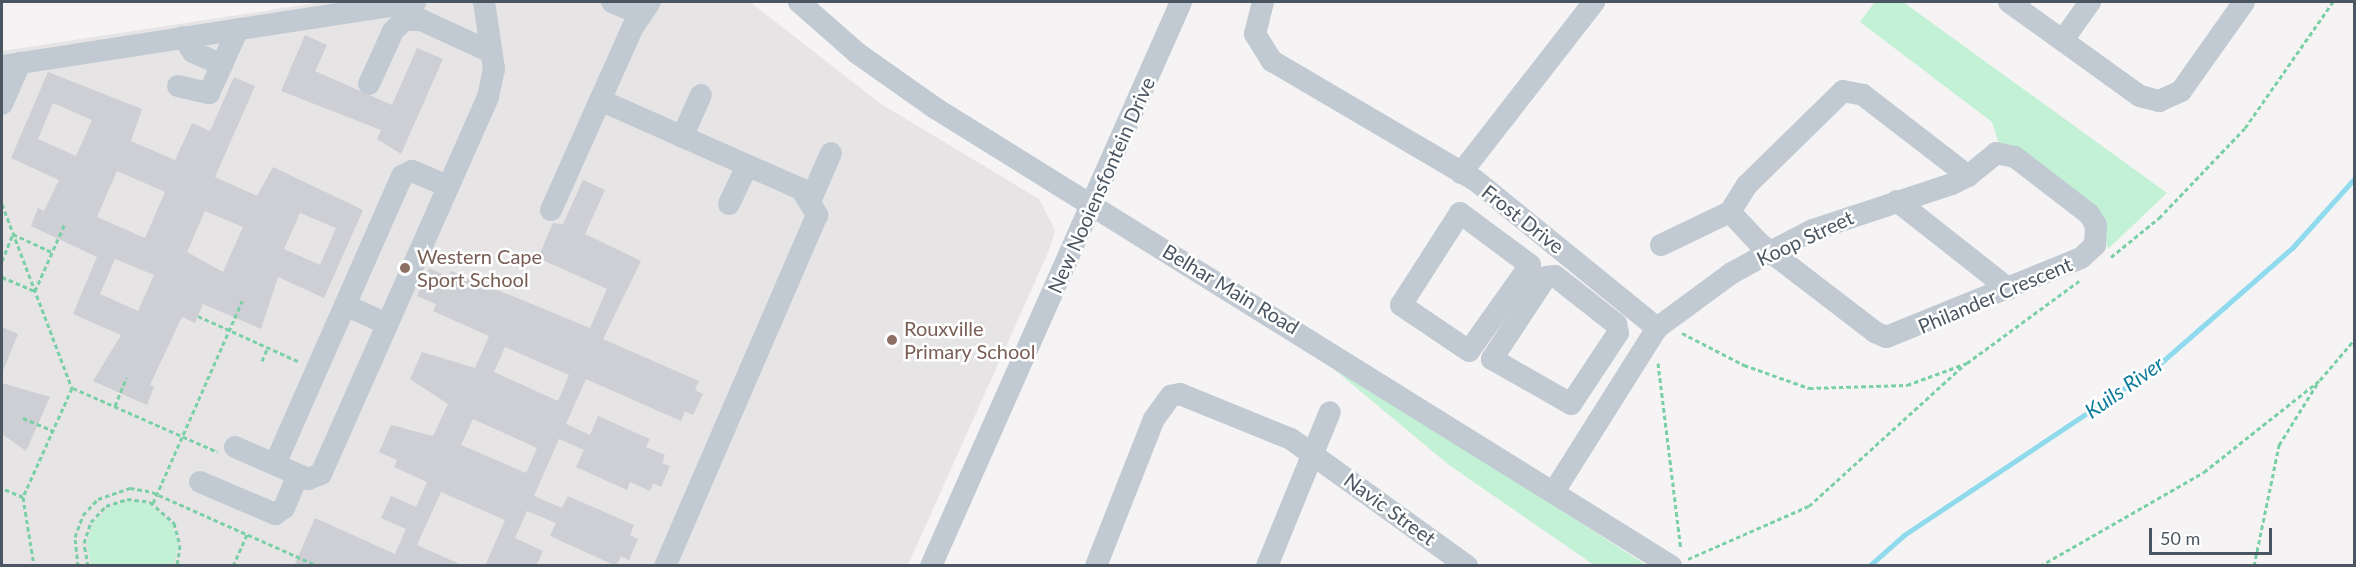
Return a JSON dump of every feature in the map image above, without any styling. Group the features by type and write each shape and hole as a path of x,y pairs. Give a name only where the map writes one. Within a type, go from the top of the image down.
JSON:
{"street":[{"path":"2,104 11,64 415,2"},
{"path":"229,451 275,464 311,480 321,474 491,87 491,52 484,2"},
{"path":"551,210 600,100 645,8 612,2"},
{"name":"Belhar Main Road","path":"798,2 888,76 1555,490 1671,566"},
{"name":"New Nooiensfontein Drive","path":"931,566 1093,205 1181,2"},
{"name":"Frost Drive","path":"1263,2 1255,34 1266,56 1461,173 1517,213 1577,261 1654,333"},
{"path":"1461,173 1593,2"},
{"path":"2009,2 2140,96 2167,100 2181,92 2244,2"},
{"path":"2063,40 2090,2"},
{"path":"369,84 393,31 404,20 421,20 491,52"},
{"path":"178,86 206,94 238,29"},
{"path":"183,38 193,52 222,65"},
{"path":"1661,245 1730,212 1747,185 1843,91 1863,95 1968,176"},
{"path":"682,137 701,95"},
{"path":"600,100 747,165 811,198"},
{"path":"673,563 815,231 811,198 831,153"},
{"name":"Philander Crescent","path":"1770,252 1886,337 2009,289 2086,255 2097,239 2096,225 2089,214 2011,154 1991,155 1968,176"},
{"path":"729,204 747,165"},
{"path":"275,464 405,173 415,171 448,186"},
{"name":"Koop Street","path":"1654,333 1770,252 1813,230 1968,176"},
{"path":"1898,201 2009,289"},
{"path":"1730,212 1770,252"},
{"path":"1460,213 1497,237 1530,265 1471,350 1403,308 1401,302 1460,213"},
{"path":"1497,237 1517,213"},
{"path":"1561,282 1577,261"},
{"path":"1546,277 1561,282 1616,324 1618,335 1570,404 1492,359 1546,277"},
{"path":"345,305 387,324"},
{"path":"1555,490 1654,333"},
{"name":"Navic Street","path":"1096,566 1154,419 1171,396 1195,397 1263,424 1312,453 1467,566"},
{"path":"1267,566 1330,412"},
{"path":"200,482 275,513 284,508 298,475"}],"path":[{"path":"2,204 72,388 23,497 34,566"},
{"path":"35,291 65,223"},
{"path":"13,234 52,252"},
{"path":"2,261 13,234"},
{"path":"2,277 35,291"},
{"path":"153,504 242,301"},
{"path":"198,316 317,369"},
{"path":"1654,333 1684,560 1809,506 1911,419 1967,363"},
{"path":"2254,566 2279,445 2320,380 2355,340"},
{"path":"262,361 268,347"},
{"path":"115,406 128,377"},
{"path":"2040,566 2204,472 2320,380"},
{"path":"72,388 182,436 229,451"},
{"path":"23,418 53,431"},
{"path":"2,488 23,497"},
{"path":"78,566 75,537 90,506 119,490 157,494 318,566"},
{"path":"88,566 84,543 98,513 127,499 153,504 168,514 179,534 177,566"},
{"path":"233,566 247,534"}],"shaded area":[{"name":"Western Cape Sport School","path":"323,2 750,2 881,104 1039,199 1055,230 1050,248 908,565 2,565 2,51"}],"green space":[{"path":"1875,2 1903,2 2167,193 2108,249 2104,234 1999,144 1992,122 1860,22"},
{"path":"1329,365 1646,565 1594,565 1449,465"},
{"path":"128,501 149,504 172,524 178,545 174,565 91,565 87,543 93,523 108,508"}],"building":[{"path":"305,35 327,45 315,71 392,105 417,48 443,59 401,154 377,139 381,130 281,91"},
{"path":"48,72 142,109 131,141 175,160 192,123 210,131 234,77 255,86 215,177 257,196 273,167 363,210 324,298 278,277 261,329 203,304 195,323 182,317 150,385 154,387 147,405 93,381 121,335 73,314 97,257 31,226 38,208 44,211 59,180 11,158","holes":["53,103 92,120 76,156 38,139","117,171 165,192 145,238 97,217","205,211 243,227 223,272 187,252","300,213 336,228 320,265 284,249","115,259 154,275 138,311 100,294"]},
{"path":"583,180 605,190 585,234 641,261 603,339 699,381 695,390 703,394 693,415 685,411 681,421 586,379 566,424 590,435 598,416 650,439 646,447 665,455 662,463 670,466 661,487 653,483 650,491 630,482 627,490 576,467 584,450 559,439 534,496 562,508 568,496 634,525 630,535 638,539 629,560 621,556 616,566 550,536 556,523 527,511 515,538 543,551 536,566 485,566 505,520 441,492 417,545 464,566 294,566 315,518 395,554 406,529 381,518 391,496 416,507 427,482 394,467 397,460 379,452 391,425 433,436 448,404 410,379 422,352 475,368 489,336 433,311 436,304 417,296 429,268 448,277 451,271 590,328 607,289 538,258 553,223 563,224","holes":["505,347 569,375 558,401 494,372","473,419 537,448 526,473 461,445"]},
{"path":"2,327 18,334 2,373"},
{"path":"2,383 50,397 26,451 2,434"}],"waterway":[{"name":"Kuils River","path":"1869,566 1904,535 2156,367 2293,247 2354,179"}],"place":[{"name":"Western Cape Sport School","path":"405,268"},
{"name":"Rouxville Primary School","path":"892,340"}]}
